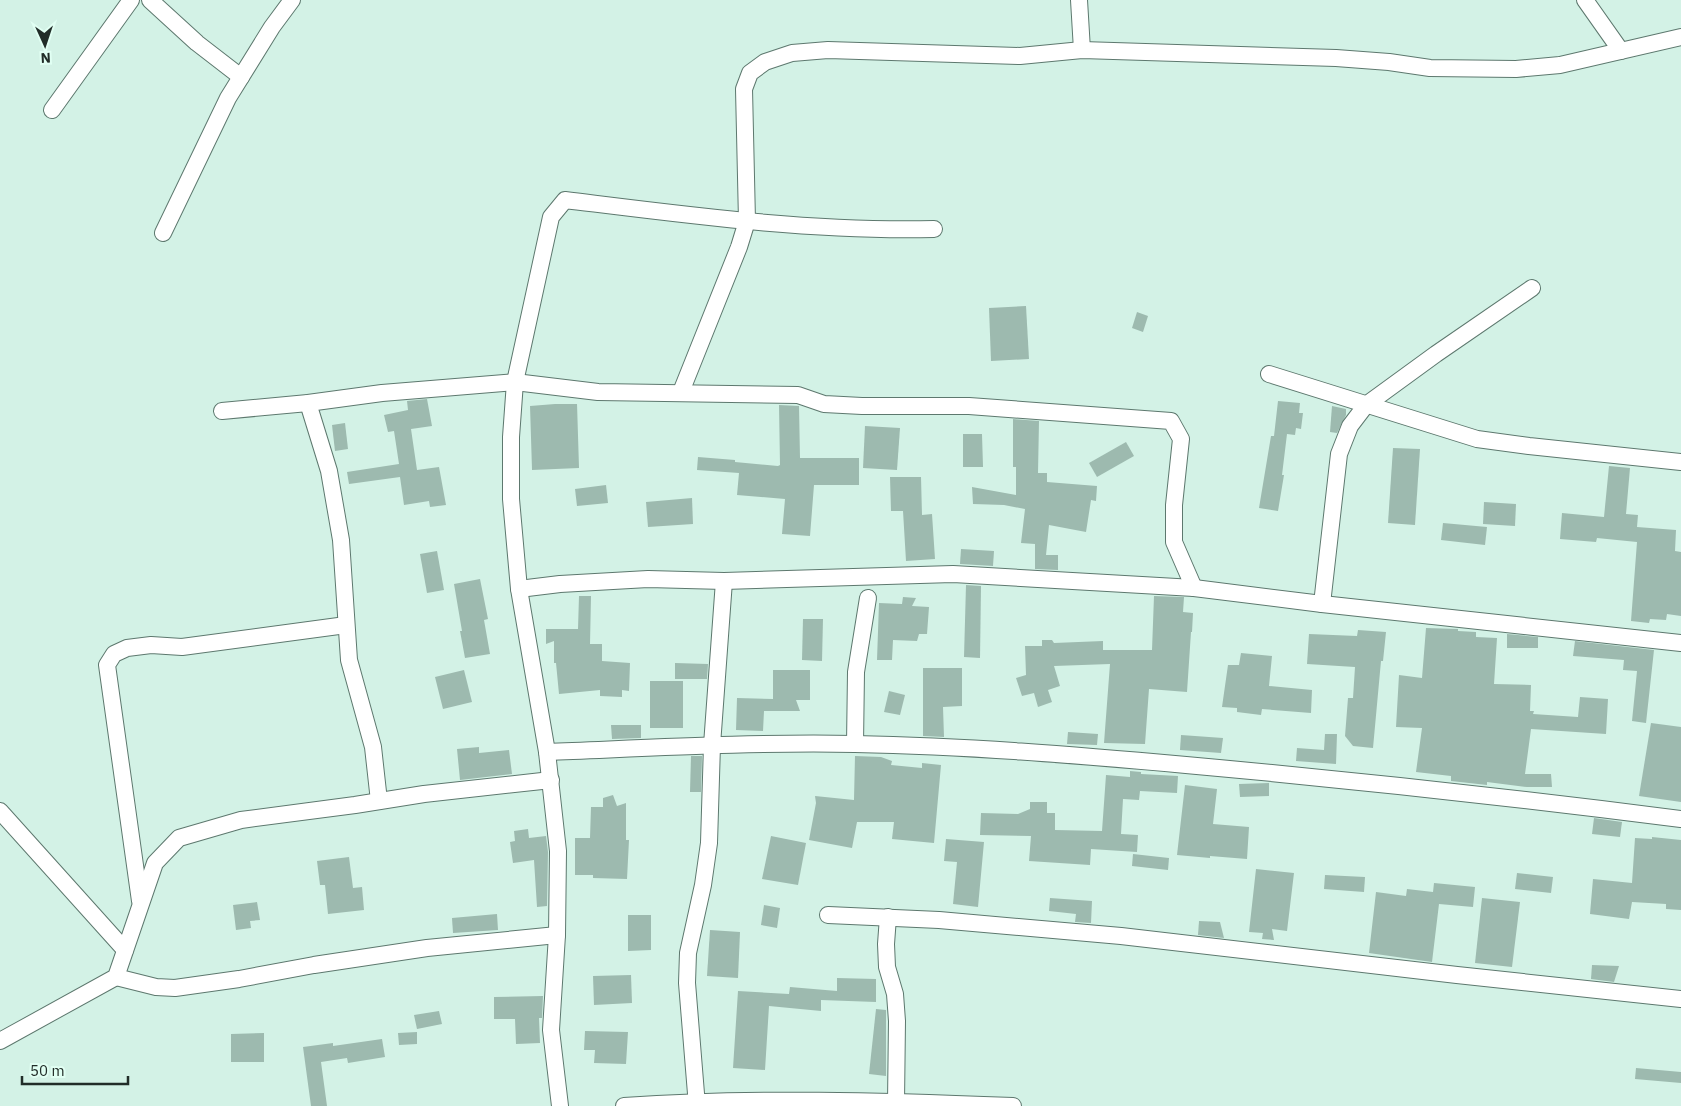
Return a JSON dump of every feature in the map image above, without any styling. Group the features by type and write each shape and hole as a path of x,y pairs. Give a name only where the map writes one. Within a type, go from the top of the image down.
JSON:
{"street":[{"path":"52,110 131,0"},
{"path":"150,0 196,43 241,77"},
{"path":"163,233 228,98 272,27 292,0"},
{"path":"1079,0 1082,50"},
{"path":"1585,0 1621,50"},
{"path":"681,392 739,247 747,221 744,90 750,73 765,62 792,53 828,50 1020,56 1082,50 1336,58 1389,62 1430,68 1516,69 1560,65 1681,37"},
{"path":"560,1106 551,1030 557,935 558,851 547,752 519,589 511,499 511,437 515,382 551,217 565,200 747,221 886,230 934,229"},
{"path":"1322,604 1339,454 1350,426 1366,405 1532,288"},
{"path":"1269,374 1478,439 1681,462"},
{"path":"222,411 308,403 392,392 515,382 598,392 798,394 824,404 969,406 1170,421 1181,439 1174,505 1174,542 1194,588"},
{"path":"308,403 331,479 341,540 349,660 373,747 380,801"},
{"path":"519,589 648,578 724,581 953,574 1194,588 1322,604 1681,643"},
{"path":"697,1104 688,983 688,953 703,884 709,843 712,745 724,581"},
{"path":"855,744 856,672 868,598"},
{"path":"140,903 107,665 114,654 127,648 151,645 182,646 346,625"},
{"path":"547,752 712,745 855,744 969,748 1091,756 1326,777 1681,819"},
{"path":"0,1041 116,977 155,863 178,838 241,820 424,794 551,780"},
{"path":"0,811 125,950"},
{"path":"828,915 939,920 1121,936 1681,999"},
{"path":"888,918 887,967 895,994 896,1012 896,1102"},
{"path":"116,977 156,988 175,988 427,948 557,935"},
{"path":"624,1106 847,1100 1013,1106"}],"building":[{"path":"1026,306 1029,359 991,361 989,308"},
{"path":"1137,312 1148,316 1143,332 1132,328"},
{"path":"427,399 432,426 411,429 417,470 439,467 446,505 430,507 429,501 404,505 400,477 349,484 347,472 399,464 394,431 388,432 384,415 408,410 407,401"},
{"path":"1278,401 1300,403 1299,413 1303,413 1301,429 1296,428 1295,435 1287,434 1282,475 1284,475 1278,511 1259,508 1271,436 1274,436"},
{"path":"577,404 579,468 532,470 530,406"},
{"path":"779,405 799,406 800,458 859,458 859,485 814,485 810,536 782,534 785,499 737,495 739,473 697,470 698,457 780,465"},
{"path":"1332,406 1346,409 1346,415 1337,433 1330,432"},
{"path":"1013,419 1039,421 1038,473 1047,473 1047,482 1097,486 1096,501 1091,500 1086,532 1049,525 1046,555 1058,555 1058,570 1035,569 1035,544 1021,543 1025,509 1004,505 973,504 972,487 1016,495 1016,467 1013,467"},
{"path":"345,423 348,449 335,451 332,425"},
{"path":"865,426 900,428 897,470 863,468"},
{"path":"963,434 982,434 983,467 963,467"},
{"path":"1126,442 1134,456 1097,477 1089,463"},
{"path":"1393,448 1420,449 1415,525 1388,523"},
{"path":"1609,466 1630,468 1626,514 1638,515 1637,527 1676,530 1675,551 1681,552 1681,616 1667,614 1666,620 1650,619 1649,623 1631,621 1637,542 1597,538 1596,542 1560,539 1562,513 1604,517"},
{"path":"890,477 921,477 922,515 932,514 935,559 906,561 903,511 891,511"},
{"path":"606,485 608,503 577,506 575,489"},
{"path":"692,498 693,524 648,527 646,502"},
{"path":"1484,502 1516,504 1515,526 1483,524"},
{"path":"1443,523 1487,527 1485,545 1441,540"},
{"path":"961,549 994,551 993,566 960,564"},
{"path":"437,551 444,590 427,593 420,554"},
{"path":"480,579 488,619 484,620 490,654 465,658 454,584"},
{"path":"966,585 981,586 980,658 964,657"},
{"path":"579,596 591,596 590,644 602,644 602,661 630,663 629,691 622,690 622,697 600,696 600,690 559,694 556,663 554,663 554,641 546,644 546,629 578,629"},
{"path":"1154,596 1184,597 1183,612 1193,613 1192,632 1187,692 1149,689 1145,744 1104,743 1110,664 1054,666 1060,686 1048,690 1052,702 1038,707 1034,693 1022,696 1016,678 1026,675 1025,646 1042,646 1042,640 1052,640 1054,643 1103,641 1103,650 1152,650"},
{"path":"903,597 916,598 912,606 929,607 927,634 919,634 917,641 893,640 892,660 877,660 879,603 902,604"},
{"path":"803,619 823,619 822,661 802,660"},
{"path":"1426,628 1458,629 1458,631 1476,632 1476,637 1497,638 1494,684 1531,685 1530,711 1534,711 1533,714 1578,717 1580,697 1608,699 1606,734 1531,729 1525,774 1551,774 1552,787 1527,787 1487,782 1487,785 1451,781 1451,776 1416,772 1422,728 1396,727 1399,675 1422,678"},
{"path":"1358,630 1386,632 1383,661 1381,661 1373,748 1353,746 1345,736 1348,698 1353,698 1355,667 1307,664 1309,634 1357,636"},
{"path":"1507,634 1538,637 1538,648 1507,648"},
{"path":"1575,641 1654,650 1646,723 1632,721 1637,671 1623,670 1624,660 1573,656"},
{"path":"1241,653 1272,656 1269,686 1312,690 1311,713 1262,709 1261,715 1237,712 1237,708 1222,707 1228,665 1239,665"},
{"path":"675,663 708,664 707,679 675,679"},
{"path":"923,668 962,668 962,706 943,707 944,737 923,736"},
{"path":"464,670 472,702 443,709 435,677"},
{"path":"773,670 810,670 810,700 796,700 800,711 764,711 763,731 736,730 737,698 773,699"},
{"path":"650,681 683,681 683,728 650,728"},
{"path":"889,691 905,695 900,715 884,712"},
{"path":"1651,723 1681,727 1681,802 1639,796"},
{"path":"611,725 641,725 641,738 612,739"},
{"path":"1068,732 1098,734 1097,745 1067,744"},
{"path":"1325,734 1337,734 1336,764 1296,761 1297,748 1324,750"},
{"path":"1181,735 1223,738 1221,753 1180,750"},
{"path":"479,747 479,753 509,750 512,774 460,780 457,749"},
{"path":"691,756 702,756 701,792 690,792"},
{"path":"855,756 881,757 892,761 891,765 922,768 922,763 941,765 934,843 892,839 894,822 857,822 852,848 809,840 816,803 815,796 854,800"},
{"path":"1130,771 1141,772 1141,774 1178,776 1177,793 1140,791 1139,800 1123,799 1121,834 1138,835 1137,852 1091,849 1090,865 1029,861 1031,836 980,835 981,813 1018,814 1030,809 1030,802 1047,802 1047,813 1055,813 1055,830 1102,831 1106,775 1130,777"},
{"path":"1269,783 1269,796 1240,797 1239,784"},
{"path":"1185,785 1217,789 1213,824 1249,827 1247,859 1177,855"},
{"path":"613,795 617,806 626,803 626,840 629,840 627,879 593,878 593,875 575,875 575,838 590,838 591,807 603,807 603,798"},
{"path":"1594,818 1622,822 1620,837 1592,834"},
{"path":"528,829 529,838 546,836 548,852 547,906 537,907 534,860 513,863 510,842 515,841 514,831"},
{"path":"771,836 806,843 798,885 762,879"},
{"path":"1652,837 1681,840 1681,910 1666,909 1666,904 1632,902 1629,919 1590,914 1593,879 1632,883 1635,838 1652,839"},
{"path":"946,839 984,842 978,907 953,904 957,862 944,861"},
{"path":"1133,854 1169,858 1168,870 1132,866"},
{"path":"349,857 353,888 362,887 364,910 328,914 325,885 320,885 317,861"},
{"path":"1256,869 1294,873 1287,931 1272,929 1274,940 1262,939 1263,933 1249,932"},
{"path":"1517,873 1553,877 1551,893 1515,889"},
{"path":"1325,875 1365,877 1364,892 1324,889"},
{"path":"1434,883 1475,887 1473,907 1439,904 1432,962 1369,953 1376,892 1406,896 1407,889 1433,892"},
{"path":"1050,898 1092,901 1091,923 1075,922 1076,914 1049,911"},
{"path":"1482,898 1520,902 1512,967 1475,963"},
{"path":"257,902 260,920 250,921 251,928 236,930 233,905"},
{"path":"764,905 780,908 777,928 761,925"},
{"path":"497,914 498,930 453,933 452,918"},
{"path":"628,915 651,915 651,950 628,951"},
{"path":"1199,921 1220,922 1224,938 1198,935"},
{"path":"710,930 740,932 738,978 707,976"},
{"path":"1592,965 1619,966 1614,982 1591,979"},
{"path":"631,975 632,1003 594,1005 593,976"},
{"path":"837,978 876,979 876,1002 821,1000 821,1011 769,1006 765,1070 733,1068 738,991 789,994 790,987 837,991"},
{"path":"543,996 542,1018 539,1018 540,1043 516,1044 515,1019 494,1019 494,997"},
{"path":"876,1009 886,1010 886,1076 869,1074"},
{"path":"439,1011 442,1024 417,1029 414,1015"},
{"path":"585,1031 628,1032 626,1064 594,1063 595,1050 584,1050"},
{"path":"417,1032 417,1044 399,1045 398,1033"},
{"path":"264,1033 264,1062 231,1062 231,1034"},
{"path":"382,1039 385,1057 348,1063 347,1058 321,1062 327,1106 311,1106 303,1047 333,1043 333,1046"},
{"path":"1636,1068 1681,1072 1681,1083 1635,1079"}]}
